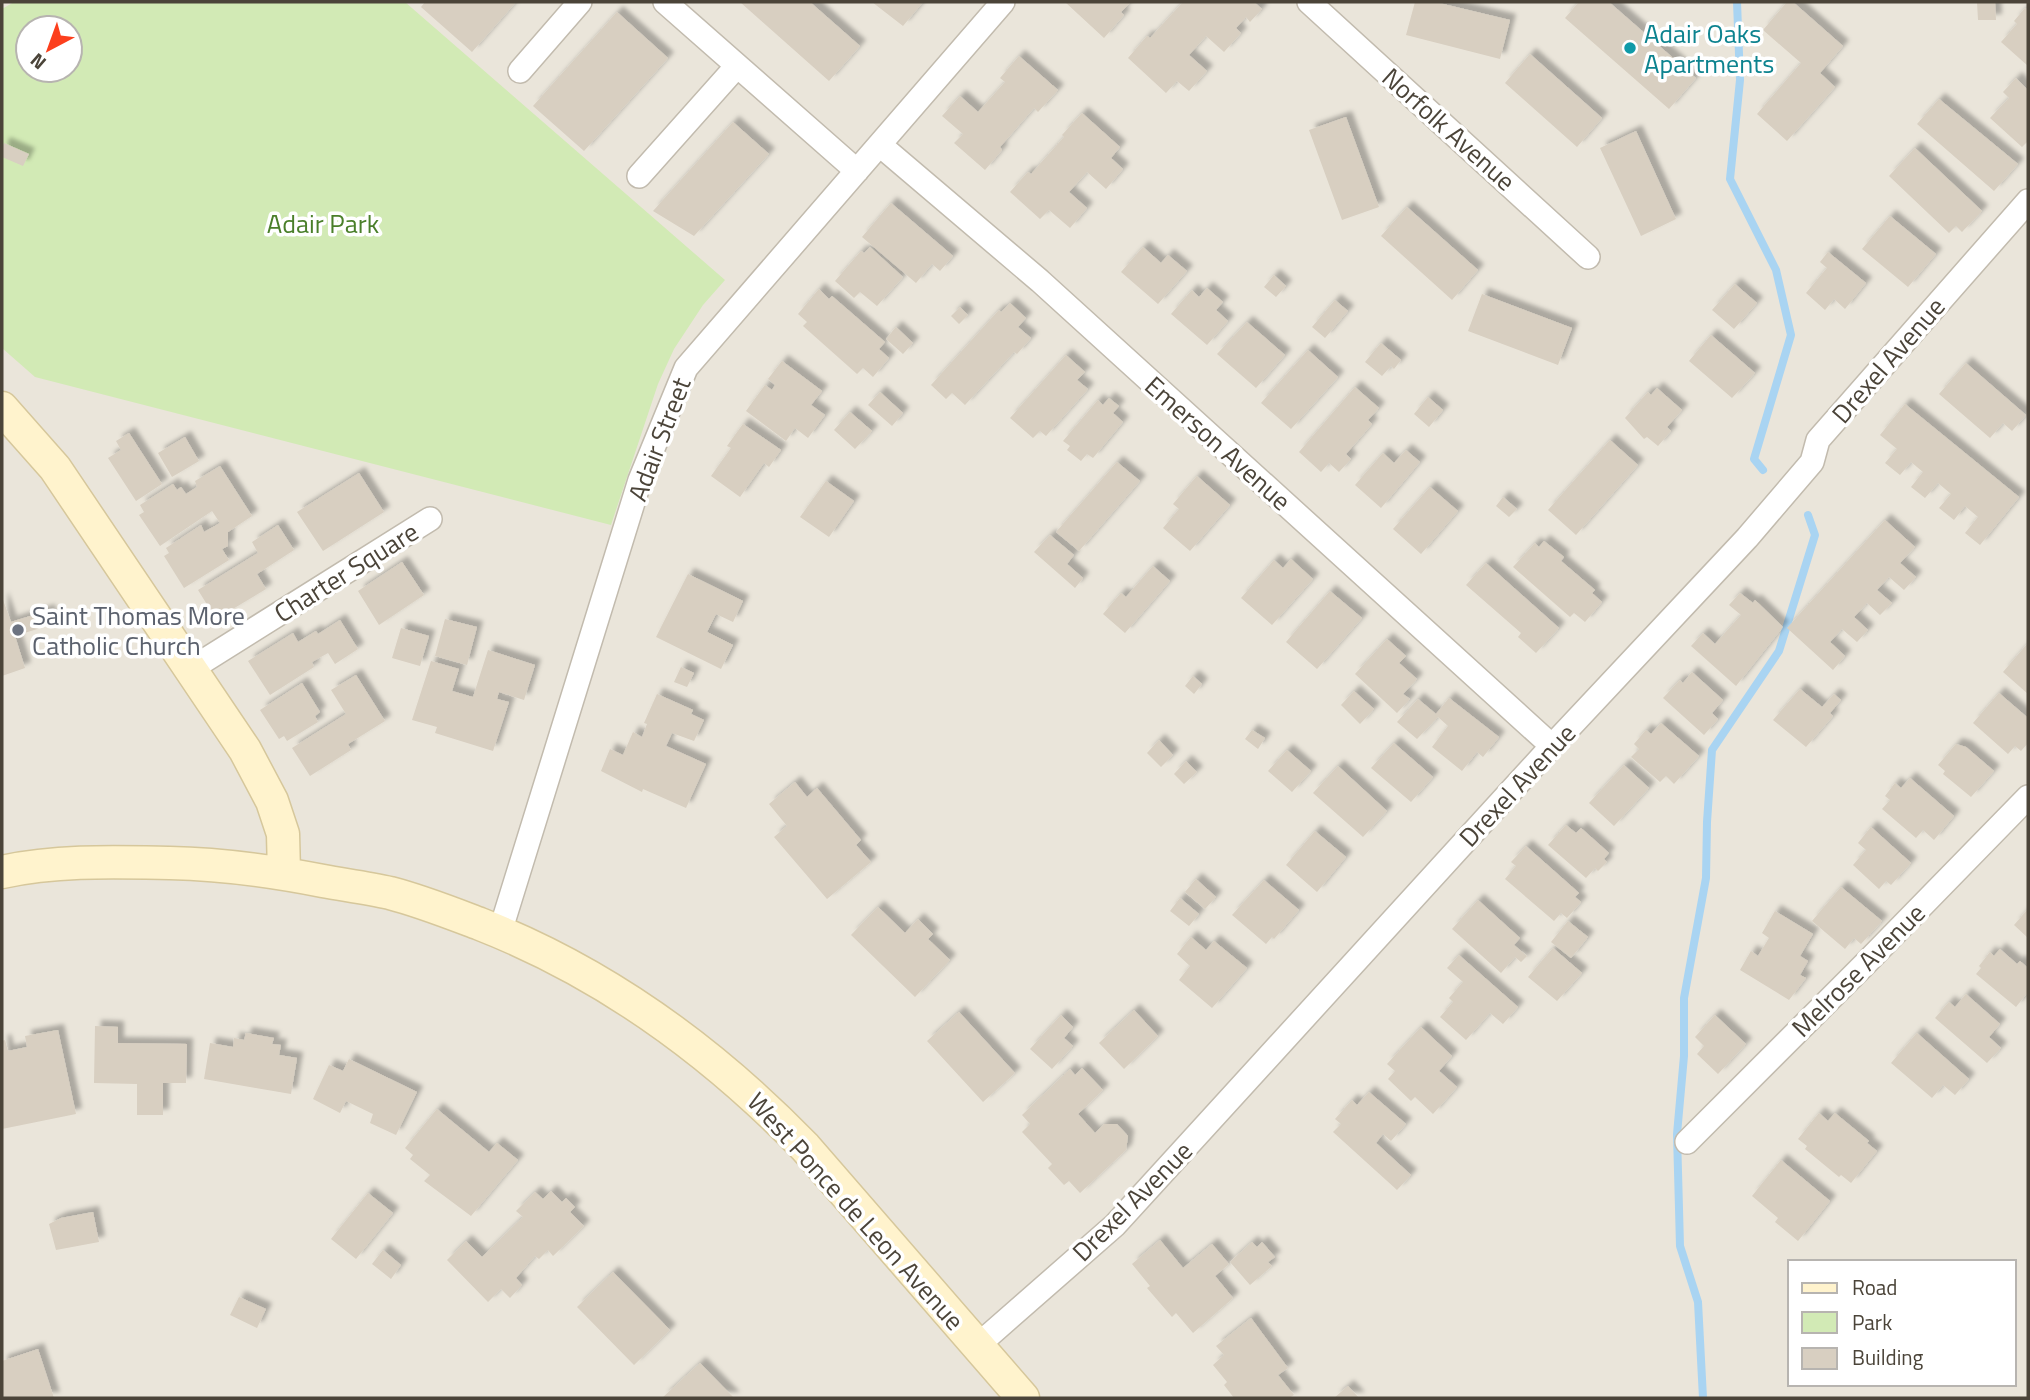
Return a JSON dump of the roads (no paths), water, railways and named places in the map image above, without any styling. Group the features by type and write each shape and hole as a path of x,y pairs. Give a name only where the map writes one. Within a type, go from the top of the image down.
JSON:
{"main road":[{"path":"2,408 55,468 245,750 272,801 283,834 284,873"},
{"name":"West Ponce de Leon Avenue","path":"2,872 76,862 138,862 191,863 284,873 391,894 438,907 551,955 616,992 684,1038 720,1066 777,1118 1023,1398"}],"street":[{"path":"520,71 580,2"},
{"path":"665,2 857,171"},
{"name":"Adair Street","path":"500,932 640,480 685,368 1003,2"},
{"name":"Norfolk Avenue","path":"1309,2 1588,257"},
{"path":"639,176 737,66"},
{"name":"Emerson Avenue","path":"880,145 1040,281 1552,746"},
{"name":"Drexel Avenue","path":"977,1346 1115,1225 1552,746 1747,538 1812,462 1818,440 2028,201"},
{"name":"Charter Square","path":"191,669 430,519"},
{"name":"Melrose Avenue","path":"1687,1142 2028,797"}],"waterway":[{"path":"1737,2 1740,80 1730,179 1776,270 1791,335 1754,459 1763,470"},
{"path":"1703,1398 1698,1302 1680,1246 1677,1134 1684,1056 1684,998 1706,878 1712,750 1779,651 1815,535 1808,515"}],"place":[{"name":"Adair Oaks Apartments","path":"1630,48"},
{"name":"Saint Thomas More Catholic Church","path":"18,630"}],"park label":[{"name":"Adair Park","path":"323,223"}]}
